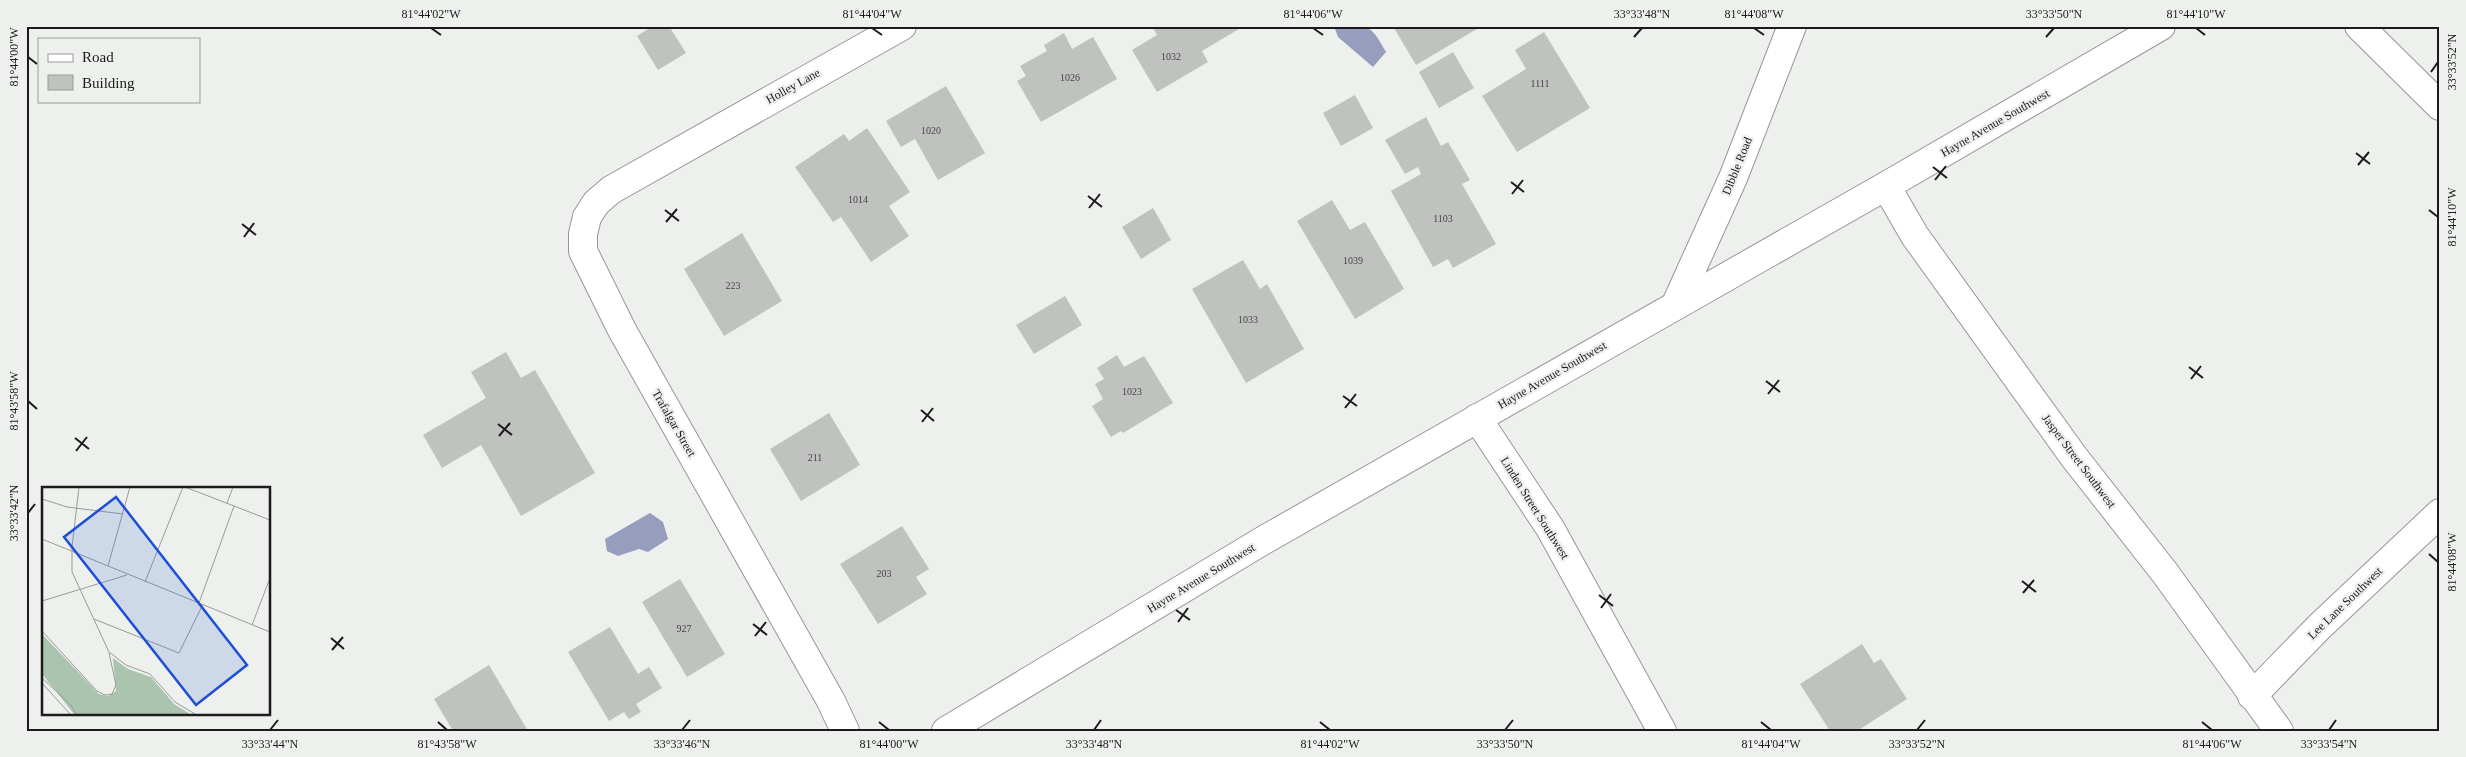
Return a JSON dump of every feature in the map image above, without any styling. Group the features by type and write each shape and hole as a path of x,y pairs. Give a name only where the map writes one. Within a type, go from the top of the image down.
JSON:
{"street":[{"name":"Holley Lane","path":"686,147 902,26"},
{"name":"Dibble Road","path":"1676,304 1733,178 1792,26"},
{"name":"Hayne Avenue Southwest","path":"946,731 1264,540 1886,186 2161,26"},
{"path":"2358,26 2440,106"},
{"name":"Trafalgar Street","path":"686,147 611,190 596,203 587,217 583,234 583,251 622,330 832,701 845,731"},
{"name":"Jasper Street Southwest","path":"1886,186 1926,252 2074,457 2165,573 2279,731"},
{"name":"Linden Street Southwest","path":"1477,418 1550,528 1662,731"},
{"name":"Lee Lane Southwest","path":"2252,696 2319,627 2440,513"}],"water":[{"path":"1334,26 1366,27 1375,35 1386,52 1373,67 1338,37"},
{"path":"650,513 663,522 668,539 648,552 639,549 618,556 607,551 605,539"}],"building":[{"path":"653,26 669,26 686,53 658,70 637,36"},
{"path":"1152,26 1244,26 1202,51 1208,62 1157,92 1132,50 1157,35"},
{"path":"1397,26 1482,26 1416,65 1394,28"},
{"path":"1544,32 1590,108 1517,152 1482,96 1526,69 1515,50"},
{"path":"1064,33 1072,49 1093,37 1117,79 1041,122 1017,81 1026,76 1020,66 1047,51 1044,45"},
{"path":"1453,52 1474,88 1439,108 1419,72"},
{"path":"946,86 985,153 938,180 915,139 901,147 886,121"},
{"path":"1355,95 1373,128 1341,146 1323,113"},
{"path":"1426,117 1441,146 1448,142 1470,180 1462,184 1496,244 1453,268 1448,259 1433,267 1391,191 1421,174 1418,167 1405,174 1385,140"},
{"path":"867,128 910,192 889,206 909,236 871,262 841,217 833,222 795,167 844,134 849,141"},
{"path":"1332,200 1350,230 1365,222 1404,289 1355,319 1297,221"},
{"path":"1153,208 1171,240 1141,259 1122,227"},
{"path":"742,233 782,301 724,336 684,269"},
{"path":"1243,260 1260,289 1267,284 1304,349 1246,383 1192,289"},
{"path":"1065,296 1082,325 1034,354 1016,325"},
{"path":"506,352 521,378 535,370 595,473 521,516 481,445 442,468 423,435 486,398 471,372"},
{"path":"1117,355 1124,367 1144,356 1173,403 1123,433 1121,431 1111,437 1092,406 1103,399 1095,384 1104,379 1097,368"},
{"path":"829,413 860,465 801,501 770,449"},
{"path":"902,526 929,569 916,577 927,594 878,624 840,564"},
{"path":"680,579 725,654 687,677 642,602"},
{"path":"610,627 638,674 649,667 662,688 636,704 641,712 629,719 624,712 609,721 568,652"},
{"path":"1862,644 1874,663 1881,659 1907,699 1857,731 1830,731 1800,684"},
{"path":"489,665 528,731 453,731 434,699"}]}
